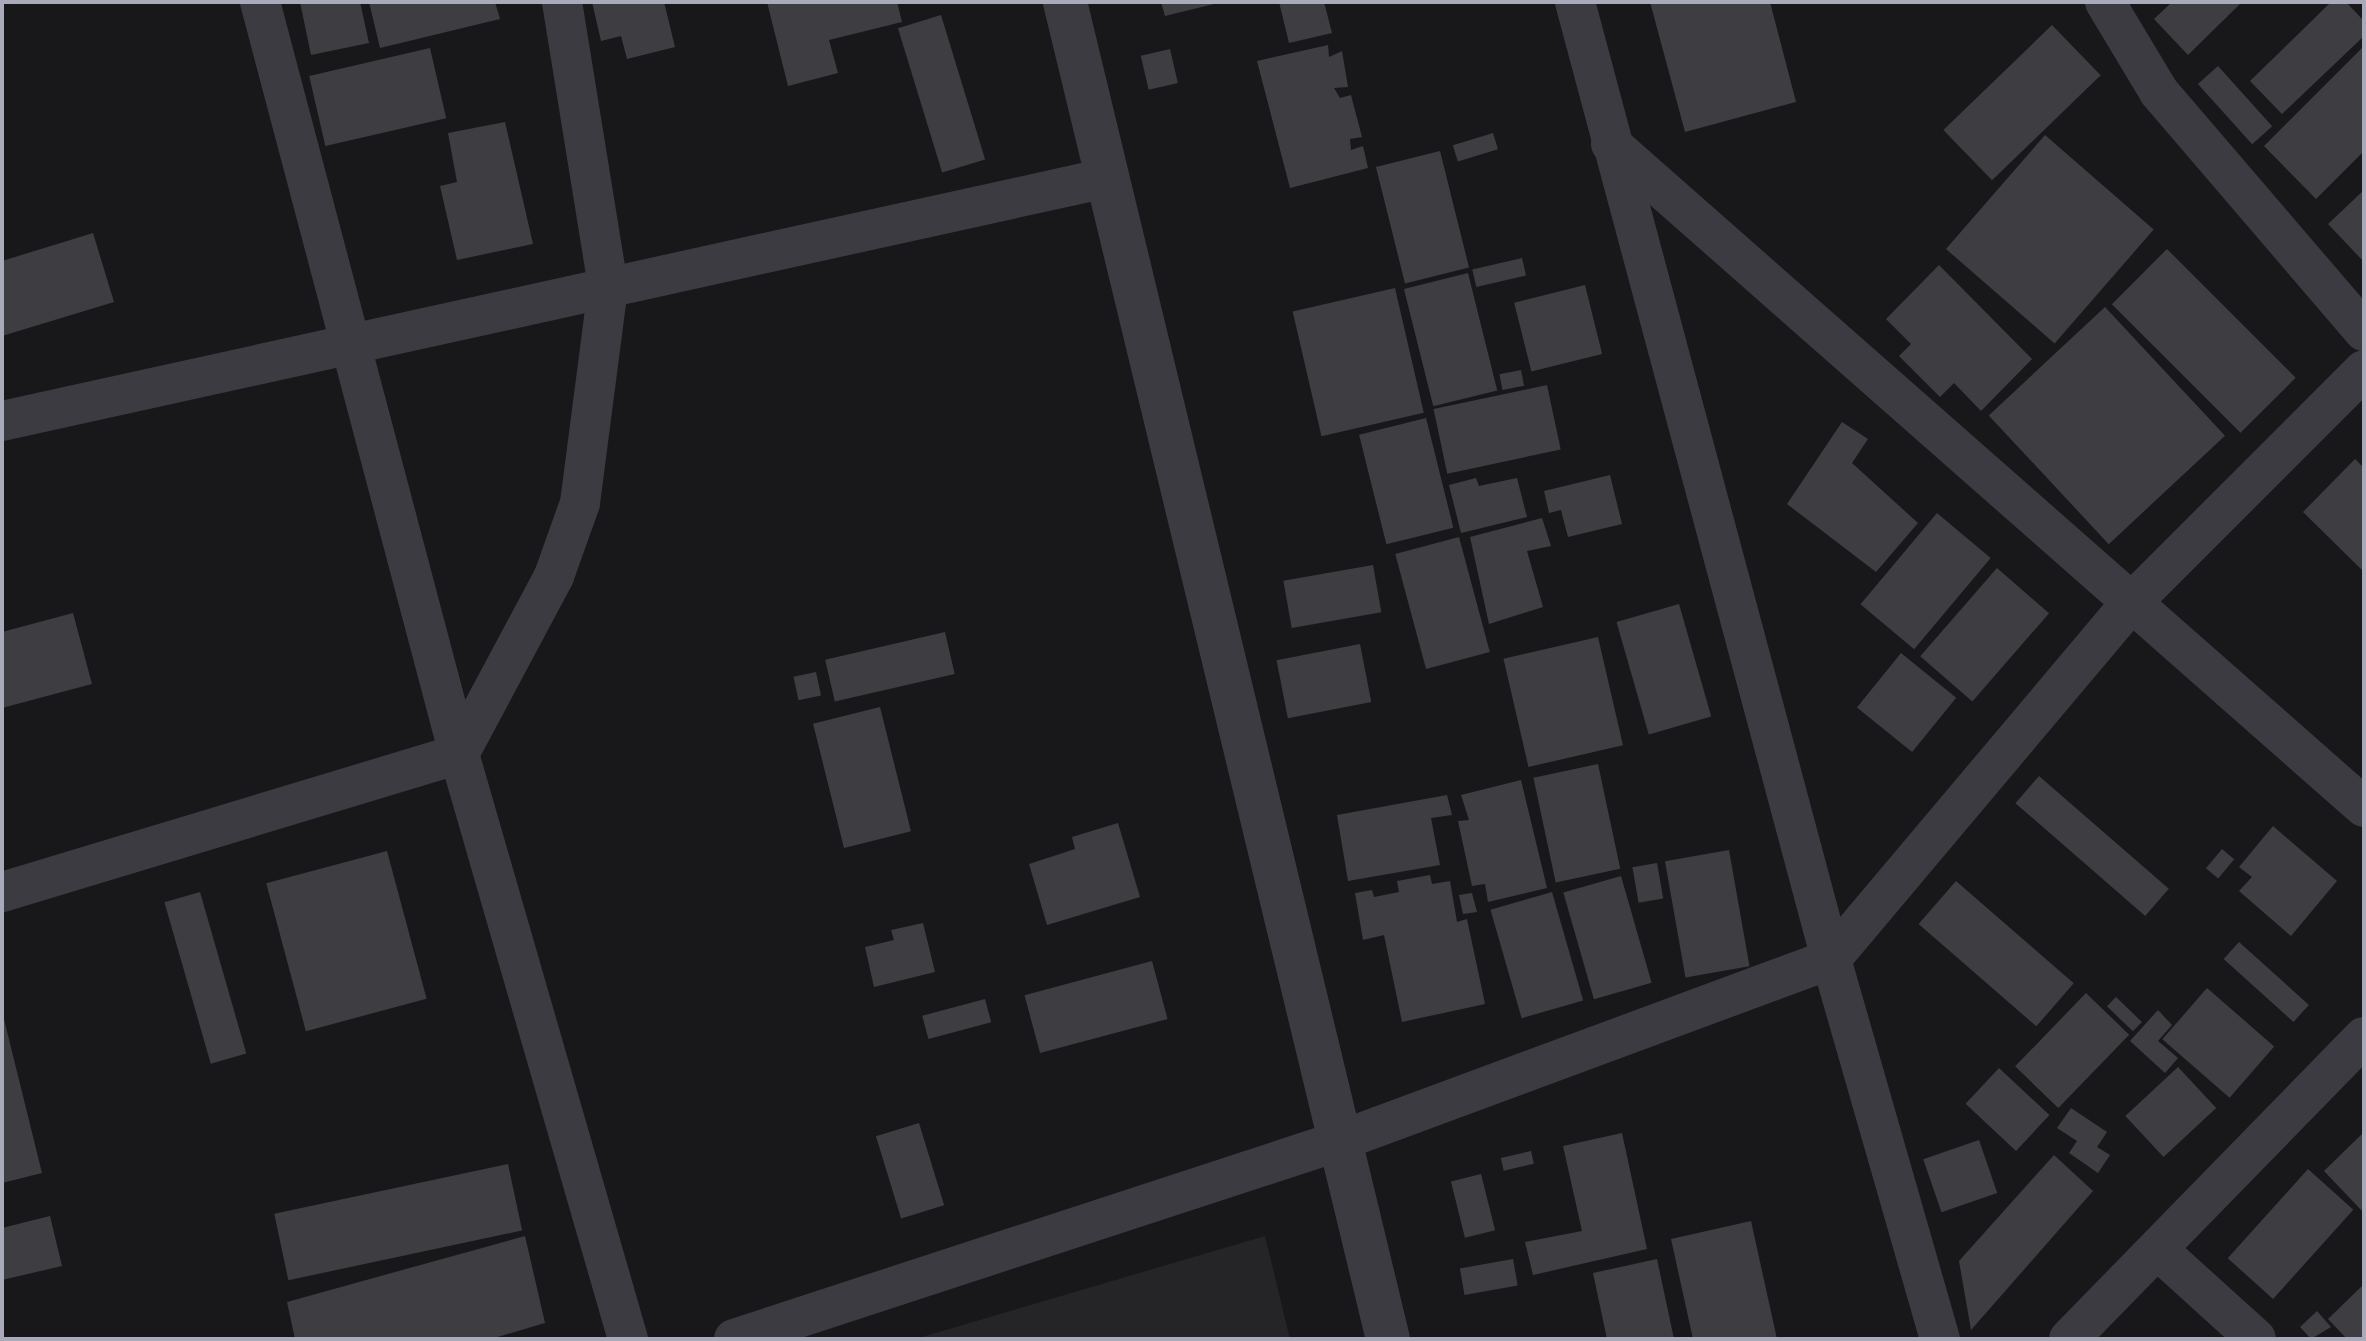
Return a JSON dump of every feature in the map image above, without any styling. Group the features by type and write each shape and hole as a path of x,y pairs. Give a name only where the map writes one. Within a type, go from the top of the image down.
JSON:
{"street":[{"path":"260,2 459,754 628,1339"},
{"path":"2,892 459,754 554,576 580,503 608,286 562,2"},
{"path":"1065,2 1388,1339"},
{"path":"1575,2 1831,959 1940,1339"},
{"path":"2105,2 2159,92 2364,331"},
{"path":"1611,144 2129,605 2364,807"},
{"path":"2,421 1106,178"},
{"path":"734,1339 1342,1140 1831,959 2129,605 2364,370"},
{"path":"2069,1339 2364,1037"},
{"path":"2158,1250 2256,1339"}],"shaded area":[{"path":"1265,1236 1290,1339 915,1339"}],"building":[{"path":"300,2 360,2 369,43 311,55"},
{"path":"369,2 495,2 500,19 380,48"},
{"path":"592,2 664,2 675,47 627,59 621,36 601,41"},
{"path":"767,2 897,2 902,22 829,40 838,73 788,86"},
{"path":"1161,2 1218,2 1218,3 1165,16"},
{"path":"1279,2 1324,2 1332,33 1289,43"},
{"path":"1650,2 1770,2 1796,102 1685,132"},
{"path":"2172,2 2242,2 2188,55 2154,19"},
{"path":"2331,2 2346,2 2364,21 2364,36 2282,114 2250,81"},
{"path":"941,15 985,159 942,173 898,28"},
{"path":"2052,25 2101,75 1992,180 1943,130"},
{"path":"1328,45 1329,57 1342,51 1348,87 1334,88 1340,98 1351,95 1362,137 1350,139 1351,150 1363,146 1368,168 1290,188 1257,61"},
{"path":"2364,46 2364,151 2316,199 2264,146"},
{"path":"430,48 446,118 325,146 309,76"},
{"path":"1170,49 1178,83 1149,90 1141,56"},
{"path":"2218,66 2272,126 2252,144 2198,84"},
{"path":"505,122 533,244 457,260 440,186 457,182 448,133"},
{"path":"1493,133 1498,149 1458,162 1453,145"},
{"path":"2045,135 2154,229 2055,343 1946,249"},
{"path":"1440,151 1469,267 1405,283 1376,167"},
{"path":"2364,190 2364,262 2328,224"},
{"path":"93,233 114,302 2,336 2,261"},
{"path":"2167,249 2296,378 2241,433 2112,304"},
{"path":"1522,258 1526,276 1476,287 1472,269"},
{"path":"1939,265 2032,359 1981,411 1954,383 1940,397 1899,356 1911,344 1886,319"},
{"path":"1468,273 1497,390 1433,406 1404,289"},
{"path":"1585,285 1602,354 1531,372 1514,303"},
{"path":"1395,288 1424,413 1321,436 1293,312"},
{"path":"2105,307 2225,436 2109,544 1989,415"},
{"path":"1521,370 1524,386 1502,390 1499,374"},
{"path":"1547,385 1561,450 1447,474 1434,409"},
{"path":"1426,418 1453,528 1386,544 1359,435"},
{"path":"1842,422 1868,439 1852,463 1918,523 1876,572 1787,504"},
{"path":"2355,459 2364,468 2364,572 2303,512"},
{"path":"1610,475 1622,524 1568,537 1561,510 1549,513 1544,491"},
{"path":"1476,478 1479,486 1517,478 1527,517 1461,533 1449,485"},
{"path":"1937,513 1991,558 1914,649 1861,604"},
{"path":"1542,518 1551,546 1527,551 1543,607 1489,624 1470,537"},
{"path":"1459,537 1490,652 1426,669 1395,554"},
{"path":"1373,565 1381,612 1292,628 1283,581"},
{"path":"1997,568 2049,613 1972,702 1920,656"},
{"path":"1679,604 1711,716 1649,734 1617,622"},
{"path":"73,613 92,684 2,708 2,632"},
{"path":"945,632 955,674 835,702 825,660"},
{"path":"1598,637 1623,745 1528,767 1503,659"},
{"path":"1360,644 1371,702 1288,718 1277,660"},
{"path":"1901,653 1956,698 1912,752 1857,707"},
{"path":"816,672 821,695 798,700 794,677"},
{"path":"880,707 911,831 844,848 813,724"},
{"path":"1598,764 1620,869 1556,882 1533,778"},
{"path":"2039,776 2169,889 2145,916 2015,803"},
{"path":"1521,780 1547,888 1488,902 1485,884 1472,886 1458,821 1469,820 1461,795"},
{"path":"1447,795 1452,815 1431,818 1440,865 1348,881 1337,815"},
{"path":"1118,823 1140,897 1047,925 1029,864 1075,849 1072,837"},
{"path":"2273,826 2337,881 2291,936 2239,891 2252,877 2239,867"},
{"path":"2222,849 2234,859 2218,878 2206,868"},
{"path":"1729,850 1749,966 1685,977 1665,861"},
{"path":"387,851 427,999 306,1031 266,883"},
{"path":"1657,863 1663,898 1639,903 1632,867"},
{"path":"1430,875 1432,884 1450,881 1457,922 1467,919 1485,1004 1402,1022 1384,935 1363,940 1355,893 1372,890 1374,897 1399,892 1397,881"},
{"path":"1621,876 1652,983 1594,999 1563,893"},
{"path":"1956,881 2074,983 2036,1026 1919,924"},
{"path":"200,892 246,1053 211,1064 164,902"},
{"path":"1552,892 1583,1001 1522,1018 1490,910"},
{"path":"1472,893 1477,912 1463,914 1459,895"},
{"path":"923,923 935,972 874,987 865,947 894,940 891,930"},
{"path":"2239,942 2309,1005 2293,1022 2224,959"},
{"path":"1152,961 1168,1019 1040,1053 1024,995"},
{"path":"2207,988 2274,1046 2230,1098 2162,1039"},
{"path":"2086,993 2129,1035 2058,1108 2015,1066"},
{"path":"2116,997 2142,1022 2133,1031 2107,1006"},
{"path":"985,999 991,1022 928,1039 922,1016"},
{"path":"2158,1010 2172,1025 2158,1041 2178,1058 2165,1073 2130,1041"},
{"path":"2,1011 42,1173 2,1183"},
{"path":"2178,1067 2216,1108 2164,1157 2125,1116"},
{"path":"1999,1068 2049,1115 2016,1151 1966,1104"},
{"path":"2071,1108 2107,1132 2097,1147 2110,1155 2098,1173 2069,1153 2077,1141 2057,1128"},
{"path":"919,1123 944,1205 901,1218 876,1136"},
{"path":"2364,1132 2364,1213 2324,1171"},
{"path":"1622,1133 1647,1249 1533,1275 1525,1242 1582,1231 1563,1146"},
{"path":"1979,1140 1997,1193 1941,1212 1923,1159"},
{"path":"1531,1151 1534,1164 1504,1171 1501,1158"},
{"path":"2054,1155 2093,1191 1971,1330 1959,1261"},
{"path":"508,1164 522,1231 288,1280 274,1214"},
{"path":"2308,1169 2353,1210 2273,1299 2228,1258"},
{"path":"1481,1174 1495,1230 1465,1238 1451,1181"},
{"path":"50,1216 62,1266 2,1280 2,1228"},
{"path":"1751,1221 1777,1339 1693,1339 1671,1239"},
{"path":"525,1236 545,1323 491,1339 295,1339 287,1302"},
{"path":"1513,1259 1518,1286 1465,1295 1460,1268"},
{"path":"1657,1259 1674,1339 1607,1339 1593,1273"},
{"path":"2364,1284 2364,1339 2347,1339 2328,1319"},
{"path":"2317,1311 2331,1327 2311,1339 2300,1327"}]}
